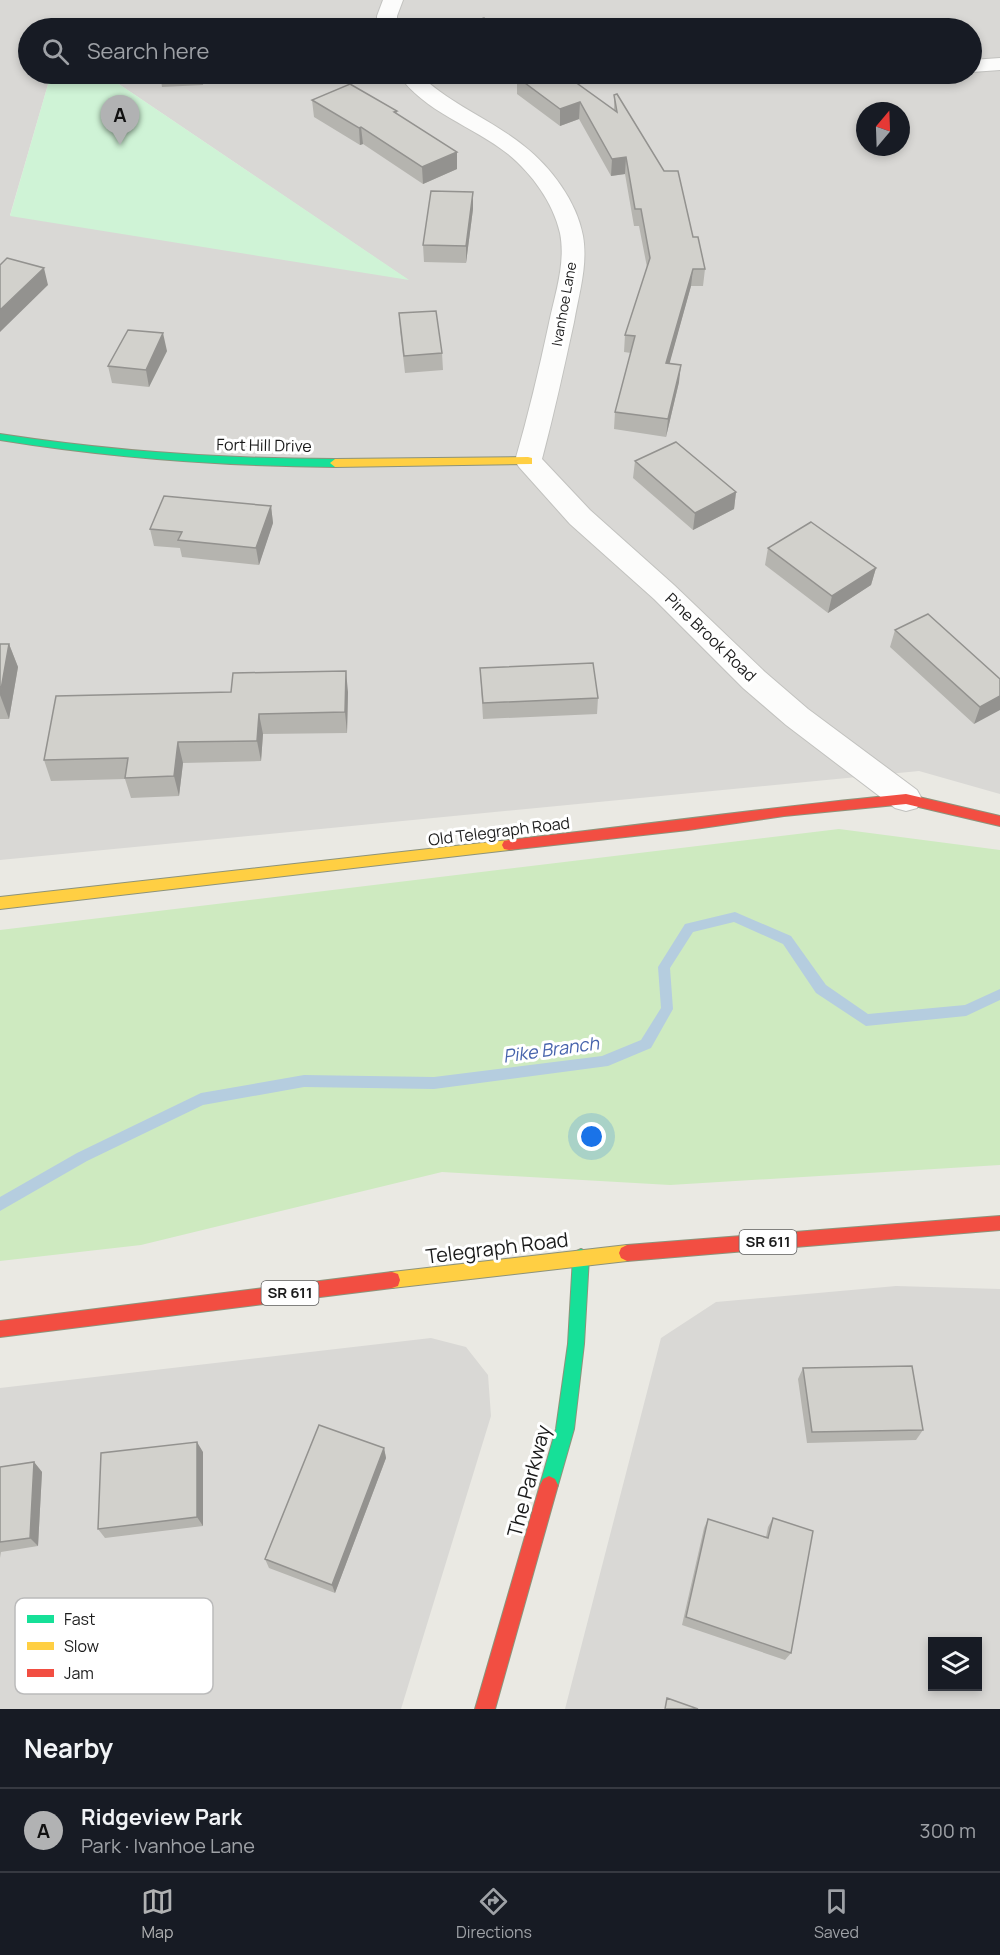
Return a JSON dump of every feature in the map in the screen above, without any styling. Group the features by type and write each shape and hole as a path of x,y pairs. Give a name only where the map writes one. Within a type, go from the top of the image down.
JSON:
{"street":[{"path":"387,18 393,0"},
{"path":"982,65 1000,63"},
{"name":"Ivanhoe Lane","path":"419,84 434,97 492,132 518,152 547,183 564,213 570,230 573,246 572,273 546,399 528,461"},
{"name":"Fort Hill Drive","path":"0,437 82,450 174,459 342,463 528,461"},
{"name":"Pine Brook Road","path":"528,461 580,517 664,592 763,687 797,717 906,799"},
{"name":"Old Telegraph Road","path":"0,903 688,825 784,811 906,799 1000,821"},
{"name":"Telegraph Road","path":"0,1329 581,1257 1000,1223"},
{"name":"The Parkway","path":"485,1709 565,1429 576,1344 581,1257"}],"shaded area":[{"path":"0,0 1000,0 1000,794 919,771 0,860","holes":["18,18 982,18 982,84 119,84 407,279 10,215 48,84 18,84"]},
{"path":"896,1286 1000,1289 1000,1709 565,1709 661,1338 716,1302"},
{"path":"431,1338 466,1347 488,1375 491,1416 401,1709 0,1709 0,1388"}],"green space":[{"path":"48,84 119,84 409,280 10,216"},
{"path":"839,829 1000,850 1000,1165 670,1185 442,1172 141,1245 0,1261 0,930"}],"building":[{"path":"350,84 397,111 394,112 457,152 422,167 361,127 359,128 312,100"},
{"path":"526,84 578,84 617,112 614,95 617,94 664,171 678,171 693,237 698,237 705,269 693,269 666,363 681,365 668,419 615,412 635,336 625,335 650,258 641,209 635,209 626,157 612,159 580,102 560,109"},
{"path":"431,191 473,192 466,246 423,245"},
{"path":"7,258 44,268 0,310 0,265"},
{"path":"436,311 442,353 404,356 399,313"},
{"path":"128,330 163,333 146,370 108,366"},
{"path":"676,442 736,492 695,513 635,461"},
{"path":"164,496 271,506 256,548 178,540 182,532 150,529"},
{"path":"811,522 876,568 832,596 768,548"},
{"path":"928,614 1000,679 1000,696 980,707 895,630"},
{"path":"0,644 9,644 0,695"},
{"path":"593,663 598,698 483,703 480,668"},
{"path":"346,671 345,712 259,714 257,741 178,742 174,776 125,778 128,758 44,760 56,696 231,692 233,673"},
{"path":"912,1366 923,1430 812,1432 803,1368"},
{"path":"319,1425 384,1448 332,1585 265,1559"},
{"path":"197,1442 197,1517 98,1529 101,1453"},
{"path":"34,1462 30,1538 0,1542 0,1467"},
{"path":"773,1518 813,1531 791,1653 686,1617 708,1519 768,1538"},
{"path":"667,1698 698,1709 665,1709"}],"waterway":[{"name":"Pike Branch","path":"0,1204 82,1157 201,1099 304,1081 434,1083 603,1062 646,1044 667,1009 664,967 689,928 735,917 787,940 821,989 866,1020 966,1010 1000,994"}],"traffic: fast":[{"path":"0,437 125,454 251,462 335,463"},
{"path":"549,1485 565,1429 576,1344 581,1257"}],"traffic: slow":[{"path":"335,463 528,461"},
{"path":"0,903 509,845"},
{"path":"392,1280 627,1253"}],"traffic: jam":[{"path":"509,845 688,825 784,811 906,799 1000,821"},
{"path":"627,1253 1000,1223"},
{"path":"0,1329 392,1280"},
{"path":"485,1709 549,1485"}],"place":[{"name":"Ridgeview Park","path":"120,145"}]}
